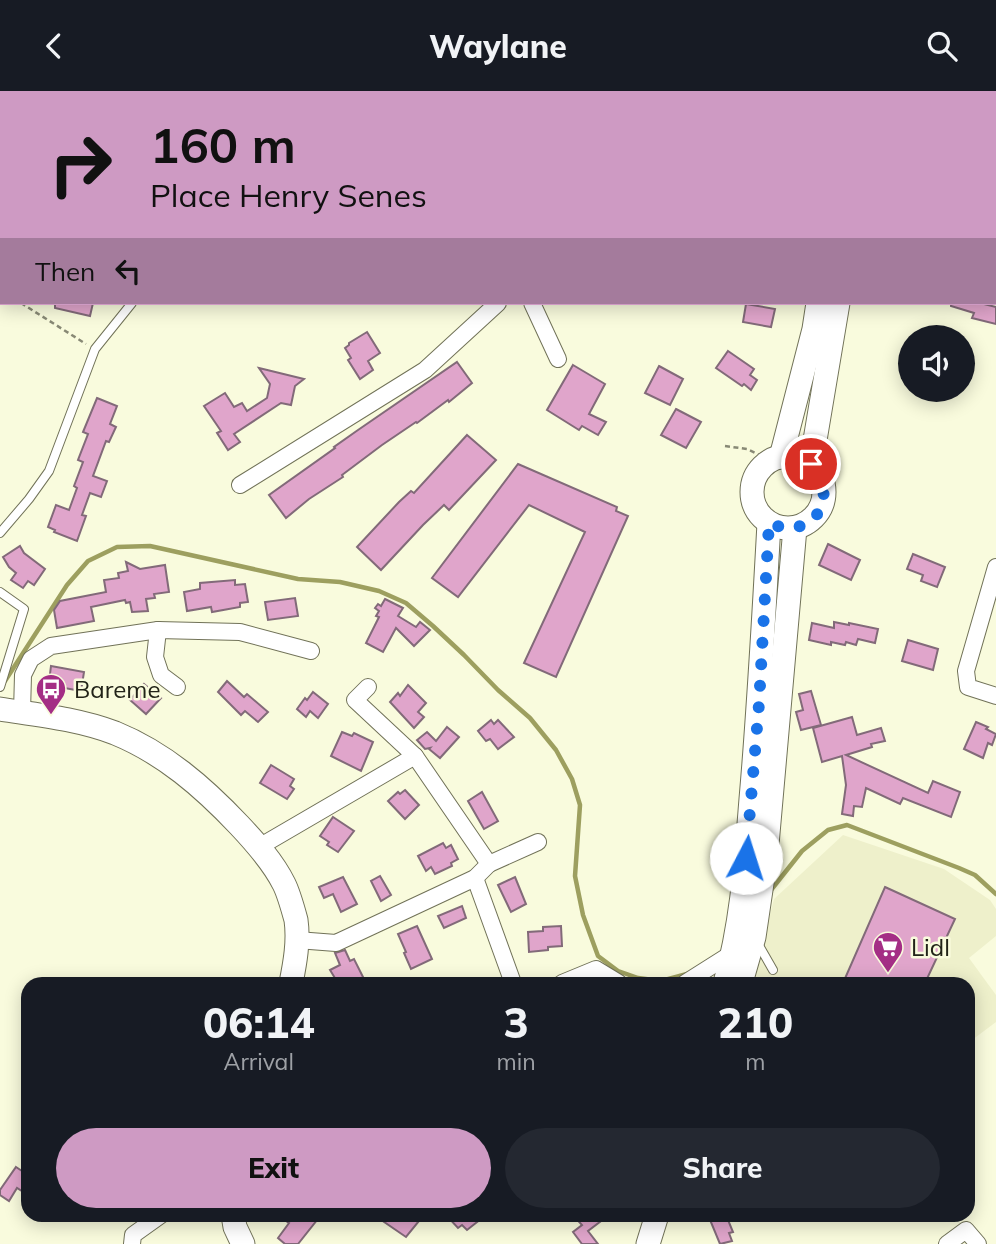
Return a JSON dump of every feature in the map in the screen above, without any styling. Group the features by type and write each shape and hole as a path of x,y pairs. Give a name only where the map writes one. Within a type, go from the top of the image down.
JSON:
{"main road":[{"path":"775,459 814,329 818,305"},
{"path":"811,464 838,305"},
{"path":"791,457 811,464 819,473 824,496 815,517 795,528 769,523 760,515 754,504 754,480 760,470 775,459 791,457"},
{"path":"727,977 734,952 744,884 759,704 769,523"},
{"path":"743,977 754,937 766,856 795,528"},
{"path":"11,711 66,719 115,733 157,754 191,778 259,847 285,885 296,920 297,940 292,977"},
{"path":"234,1222 243,1244"},
{"path":"648,1244 655,1222"},
{"path":"663,1244 670,1222"}],"street":[{"path":"240,485 425,370 496,305"},
{"path":"533,305 558,359"},
{"path":"996,567 966,671 968,687 996,696"},
{"path":"158,630 155,657 162,675 177,687"},
{"path":"11,711 31,659 51,646 158,630 240,632 311,651"},
{"path":"368,687 355,700 415,755 489,864"},
{"path":"259,847 415,755"},
{"path":"297,940 336,943 475,878 489,864 538,842"},
{"path":"475,878 511,977"},
{"path":"694,977 734,952"},
{"path":"577,977 596,969 609,977"},
{"path":"132,1244 133,1235 151,1222"},
{"path":"947,1244 966,1230 978,1244"}],"lane":[{"path":"0,533 49,471 95,349 130,305"},
{"path":"0,592 24,609 0,687"},
{"path":"754,937 773,970"}],"path":[{"path":"24,305 95,349"},
{"path":"725,446 747,449 775,459"}],"shaded area":[{"path":"843,835 944,869 990,900 996,909 996,936 969,958 996,995 996,1022 975,1038 975,977 754,977 774,899"}],"building":[{"path":"55,305 93,305 90,316 55,308"},
{"path":"746,305 775,309 771,327 743,322"},
{"path":"951,306 996,307 996,324 972,318 974,313"},
{"path":"367,332 380,353 368,361 373,370 360,379 348,360 351,358 345,348"},
{"path":"728,351 754,369 750,375 757,380 751,390 716,368"},
{"path":"457,362 472,383 449,402 448,400 382,445 286,518 269,495"},
{"path":"573,365 605,384 589,414 606,422 598,435 582,426 579,430 547,410"},
{"path":"659,366 683,379 670,405 645,393"},
{"path":"259,368 304,379 295,386 291,405 281,403 234,434 240,442 228,450 217,433 221,431 204,406 225,393 234,407 242,403 247,411 267,398 270,384"},
{"path":"97,398 117,406 110,424 116,427 109,442 106,441 93,476 107,481 101,497 90,493 82,515 86,516 77,541 48,527 56,505 69,510 83,462 78,460 88,434 83,432"},
{"path":"676,409 701,422 686,448 661,435"},
{"path":"467,435 496,460 449,510 444,505 381,570 357,547 399,502 411,491 414,493"},
{"path":"518,464 617,507 616,511 628,516 556,677 524,663 585,532 529,505 458,597 432,578"},
{"path":"828,544 860,560 851,580 819,565"},
{"path":"20,546 24,553 45,569 34,585 28,581 23,588 11,580 16,573 3,557"},
{"path":"913,554 945,567 937,587 921,581 923,575 907,569"},
{"path":"126,562 140,569 165,565 169,592 154,594 155,598 146,599 148,611 132,612 130,602 126,603 125,600 91,607 94,621 57,628 54,610 60,601 106,592 104,580 119,578 118,573 128,571"},
{"path":"235,580 235,585 245,584 248,602 240,603 240,607 212,612 211,607 187,611 184,592 200,589 200,583"},
{"path":"295,598 298,616 268,620 265,602"},
{"path":"385,599 403,608 398,616 416,627 420,622 430,630 414,646 396,628 383,652 366,643 379,617 376,616 379,611 375,608 378,604 381,606"},
{"path":"834,622 878,629 875,643 858,639 856,645 831,642 831,645 809,640 812,623 834,628"},
{"path":"908,640 938,649 933,670 902,661"},
{"path":"51,666 84,672 81,691 59,687 60,683 49,682"},
{"path":"227,681 244,697 247,694 268,712 258,722 245,711 241,715 218,692"},
{"path":"144,684 161,698 146,714 130,700"},
{"path":"408,685 426,703 418,712 424,717 414,728 390,702 398,693 400,696"},
{"path":"811,691 821,725 801,730 796,712 803,710 799,694"},
{"path":"313,692 328,704 318,718 310,711 306,717 297,709"},
{"path":"852,717 857,735 881,728 885,741 846,755 928,793 933,781 960,792 951,817 903,798 900,804 866,788 862,807 854,806 853,816 842,814 846,785 842,756 822,762 813,728"},
{"path":"491,720 494,724 498,720 514,737 498,749 478,731"},
{"path":"976,722 996,734 992,745 988,743 983,758 964,749"},
{"path":"447,727 459,737 440,758 430,748 425,749 417,740 427,732 436,741"},
{"path":"342,732 352,736 354,733 373,742 361,771 331,756"},
{"path":"271,765 294,779 290,786 294,789 287,799 260,783"},
{"path":"405,790 419,805 405,819 388,801 398,792 400,794"},
{"path":"482,792 498,821 484,829 468,801"},
{"path":"333,817 354,831 338,852 320,836"},
{"path":"443,843 446,848 451,845 458,859 451,863 452,866 435,874 431,867 426,871 418,856"},
{"path":"380,876 391,895 381,901 371,881"},
{"path":"343,877 357,904 341,912 333,894 324,898 319,887"},
{"path":"515,877 526,904 511,912 498,885"},
{"path":"885,887 955,919 928,977 846,977"},
{"path":"462,906 466,918 444,928 438,916"},
{"path":"417,926 432,959 411,969 398,934"},
{"path":"561,926 562,946 529,952 528,932 543,931 543,927"},
{"path":"345,950 350,961 354,959 363,977 334,977 330,970 340,965 335,953"},
{"path":"16,1167 21,1170 21,1191 17,1188 9,1201 0,1195 0,1190"},
{"path":"315,1222 298,1244 285,1244 278,1238 289,1223"},
{"path":"384,1222 418,1222 406,1237"},
{"path":"452,1222 477,1222 467,1230 462,1225 458,1228"},
{"path":"579,1222 600,1222 588,1231 598,1244 582,1244 573,1232 582,1225"},
{"path":"711,1222 729,1222 733,1232 729,1233 732,1241 720,1244"}],"waterway":[{"path":"5,681 67,585 88,561 117,547 150,546 298,579 340,582 379,591 406,603 530,718 556,750 572,779 580,805 575,876 583,915 598,956 618,971 635,977"},
{"path":"771,890 802,851 828,830 847,825 975,875 996,894"},
{"path":"676,977 687,974"}],"place":[{"name":"Bareme","path":"51,716"},
{"name":"Lidl","path":"888,974"}],"route":[{"path":"746,858 759,704 769,523 795,528 815,517 824,496 819,473 811,464"}]}
